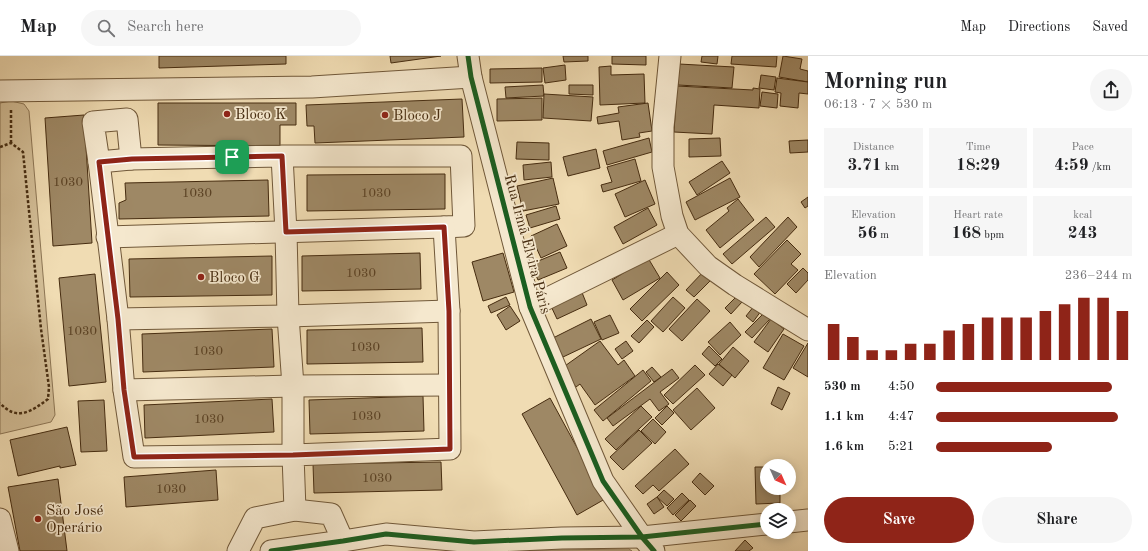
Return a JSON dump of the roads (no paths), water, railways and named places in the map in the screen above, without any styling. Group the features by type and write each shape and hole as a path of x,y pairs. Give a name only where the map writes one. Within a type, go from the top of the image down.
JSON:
{"street":[{"name":"Rua Irmã Elvira Páris","path":"468,56 471,77 530,307 603,481 648,544"},
{"path":"670,56 663,127 663,167 672,216 678,234 708,266 735,285 808,330"},
{"path":"6,99 312,87 471,77"},
{"path":"132,159 127,119 93,122 118,319 124,390 134,457 293,455 450,449 449,311 444,227"},
{"path":"282,156 288,316 293,386 295,510"},
{"path":"99,162 132,159 282,156 461,156 464,226 107,237"},
{"path":"530,307 678,234"},
{"path":"118,319 449,311"},
{"path":"124,390 293,386 449,385"},
{"path":"238,551 255,518 295,510 331,514 343,541"},
{"path":"0,519 8,551"},
{"path":"796,521 808,520"},
{"path":"271,551 386,534 474,542 562,538 648,544 760,525"}],"place":[{"name":"Bloco K","path":"227,114"},
{"name":"Bloco J","path":"385,115"},
{"name":"Bloco G","path":"201,277"},
{"name":"São José Operário","path":"38,519"}]}
